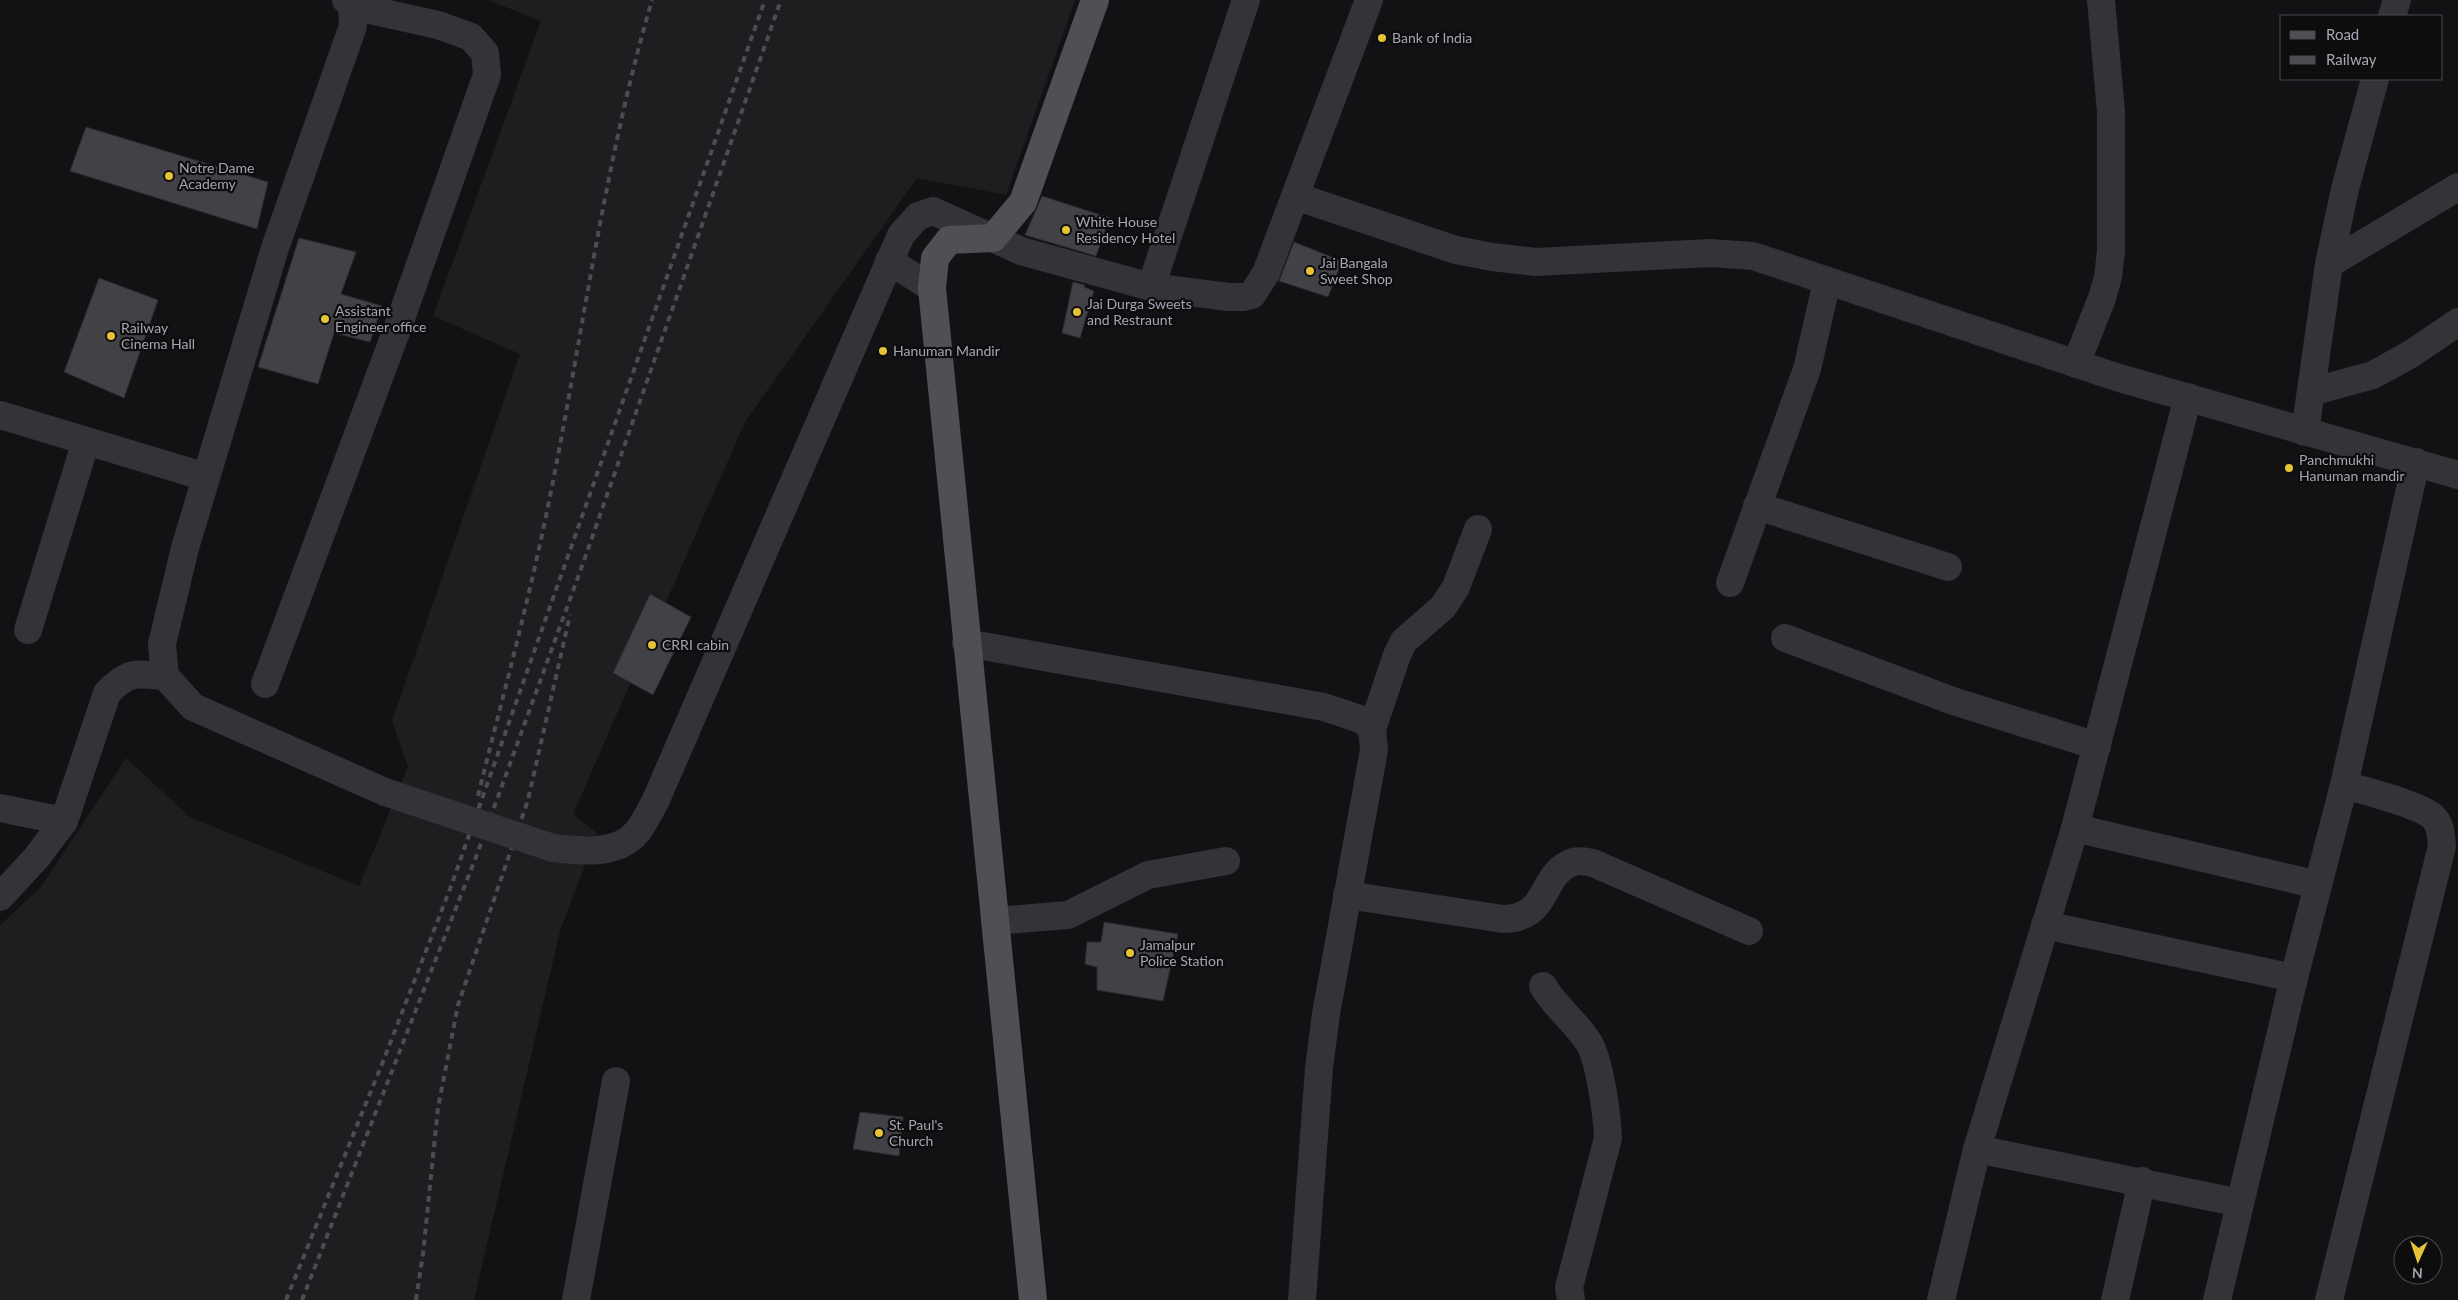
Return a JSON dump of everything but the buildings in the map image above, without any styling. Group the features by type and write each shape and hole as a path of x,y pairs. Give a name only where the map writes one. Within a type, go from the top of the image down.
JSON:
{"main road":[{"path":"1033,1300 932,288 935,258 948,240 993,238 1023,202 1095,0"}],"street":[{"path":"1151,287 1246,0"},
{"path":"265,684 398,324 487,75 485,52 471,37 438,25 349,3 353,26 274,248 185,548 162,644 165,676 193,707 384,792 553,848 588,852 618,846 637,833 655,802 889,261 901,235 918,216 933,211 1021,251 1151,287 1228,297 1252,295 1266,273 1369,0"},
{"path":"2076,364 2102,298 2108,277 2111,251 2111,112 2101,0"},
{"path":"2392,15 2397,0"},
{"path":"2305,432 2330,264 2345,189 2375,80"},
{"path":"2330,264 2458,187"},
{"path":"1295,196 1456,250 1492,257 1536,262 1710,253 1753,256 2076,364 2458,475"},
{"path":"889,261 932,288"},
{"path":"1730,584 1807,369 1827,281"},
{"path":"2310,392 2373,375 2411,354 2458,322"},
{"path":"1941,1300 1978,1150 2075,828 2188,396"},
{"path":"0,415 206,476"},
{"path":"28,630 86,440"},
{"path":"2217,1300 2294,978 2344,785 2416,462"},
{"path":"1757,506 1948,568"},
{"path":"1302,1300 1319,1068 1347,895 1374,750 1372,729 1397,655 1404,641 1444,607 1456,587 1478,529"},
{"path":"1785,638 1953,701 2097,746"},
{"path":"966,643 1324,707 1362,720 1372,729"},
{"path":"0,897 37,857 64,821 108,693 122,678 138,674 165,676"},
{"path":"2329,1300 2442,846 2441,831 2433,817 2416,808 2344,785"},
{"path":"0,808 64,821"},
{"path":"2075,828 2318,885"},
{"path":"995,921 1068,915 1148,876 1226,861"},
{"path":"1347,895 1503,919 1518,919 1534,909 1560,869 1575,861 1593,863 1749,931"},
{"path":"2046,925 2294,978"},
{"path":"1543,986 1550,998 1572,1021 1590,1044 1608,1118 1608,1138 1571,1279 1570,1300"},
{"path":"576,1300 616,1081"},
{"path":"1978,1150 2142,1181 2240,1203"},
{"path":"2115,1300 2142,1181"}],"shaded area":[{"path":"488,0 1075,0 1006,195 917,178 745,422 573,814 597,833 560,931 474,1300 0,1300 0,925 40,888 126,758 190,817 359,886 408,767 392,721 520,354 433,316 541,21"}],"railway":[{"path":"478,796 538,553 566,414 603,206 634,68 652,0"},
{"path":"286,1300 382,1064 450,889 765,0"},
{"path":"302,1300 476,857 581,569 781,0"},
{"path":"416,1300 423,1254 438,1108 458,1005 528,800 570,615"}],"place":[{"name":"Bank of India","path":"1382,38"},
{"name":"Notre Dame Academy","path":"169,176"},
{"name":"White House Residency Hotel","path":"1066,230"},
{"name":"Jai Bangala Sweet Shop","path":"1310,271"},
{"name":"Jai Durga Sweets and Restraunt","path":"1077,312"},
{"name":"Assistant Engineer office","path":"325,319"},
{"name":"Railway Cinema Hall","path":"111,336"},
{"name":"Hanuman Mandir","path":"883,351"},
{"name":"Panchmukhi Hanuman mandir","path":"2289,468"},
{"name":"CRRI cabin","path":"652,645"},
{"name":"Jamalpur Police Station","path":"1130,953"},
{"name":"St. Paul's Church","path":"879,1133"}]}
